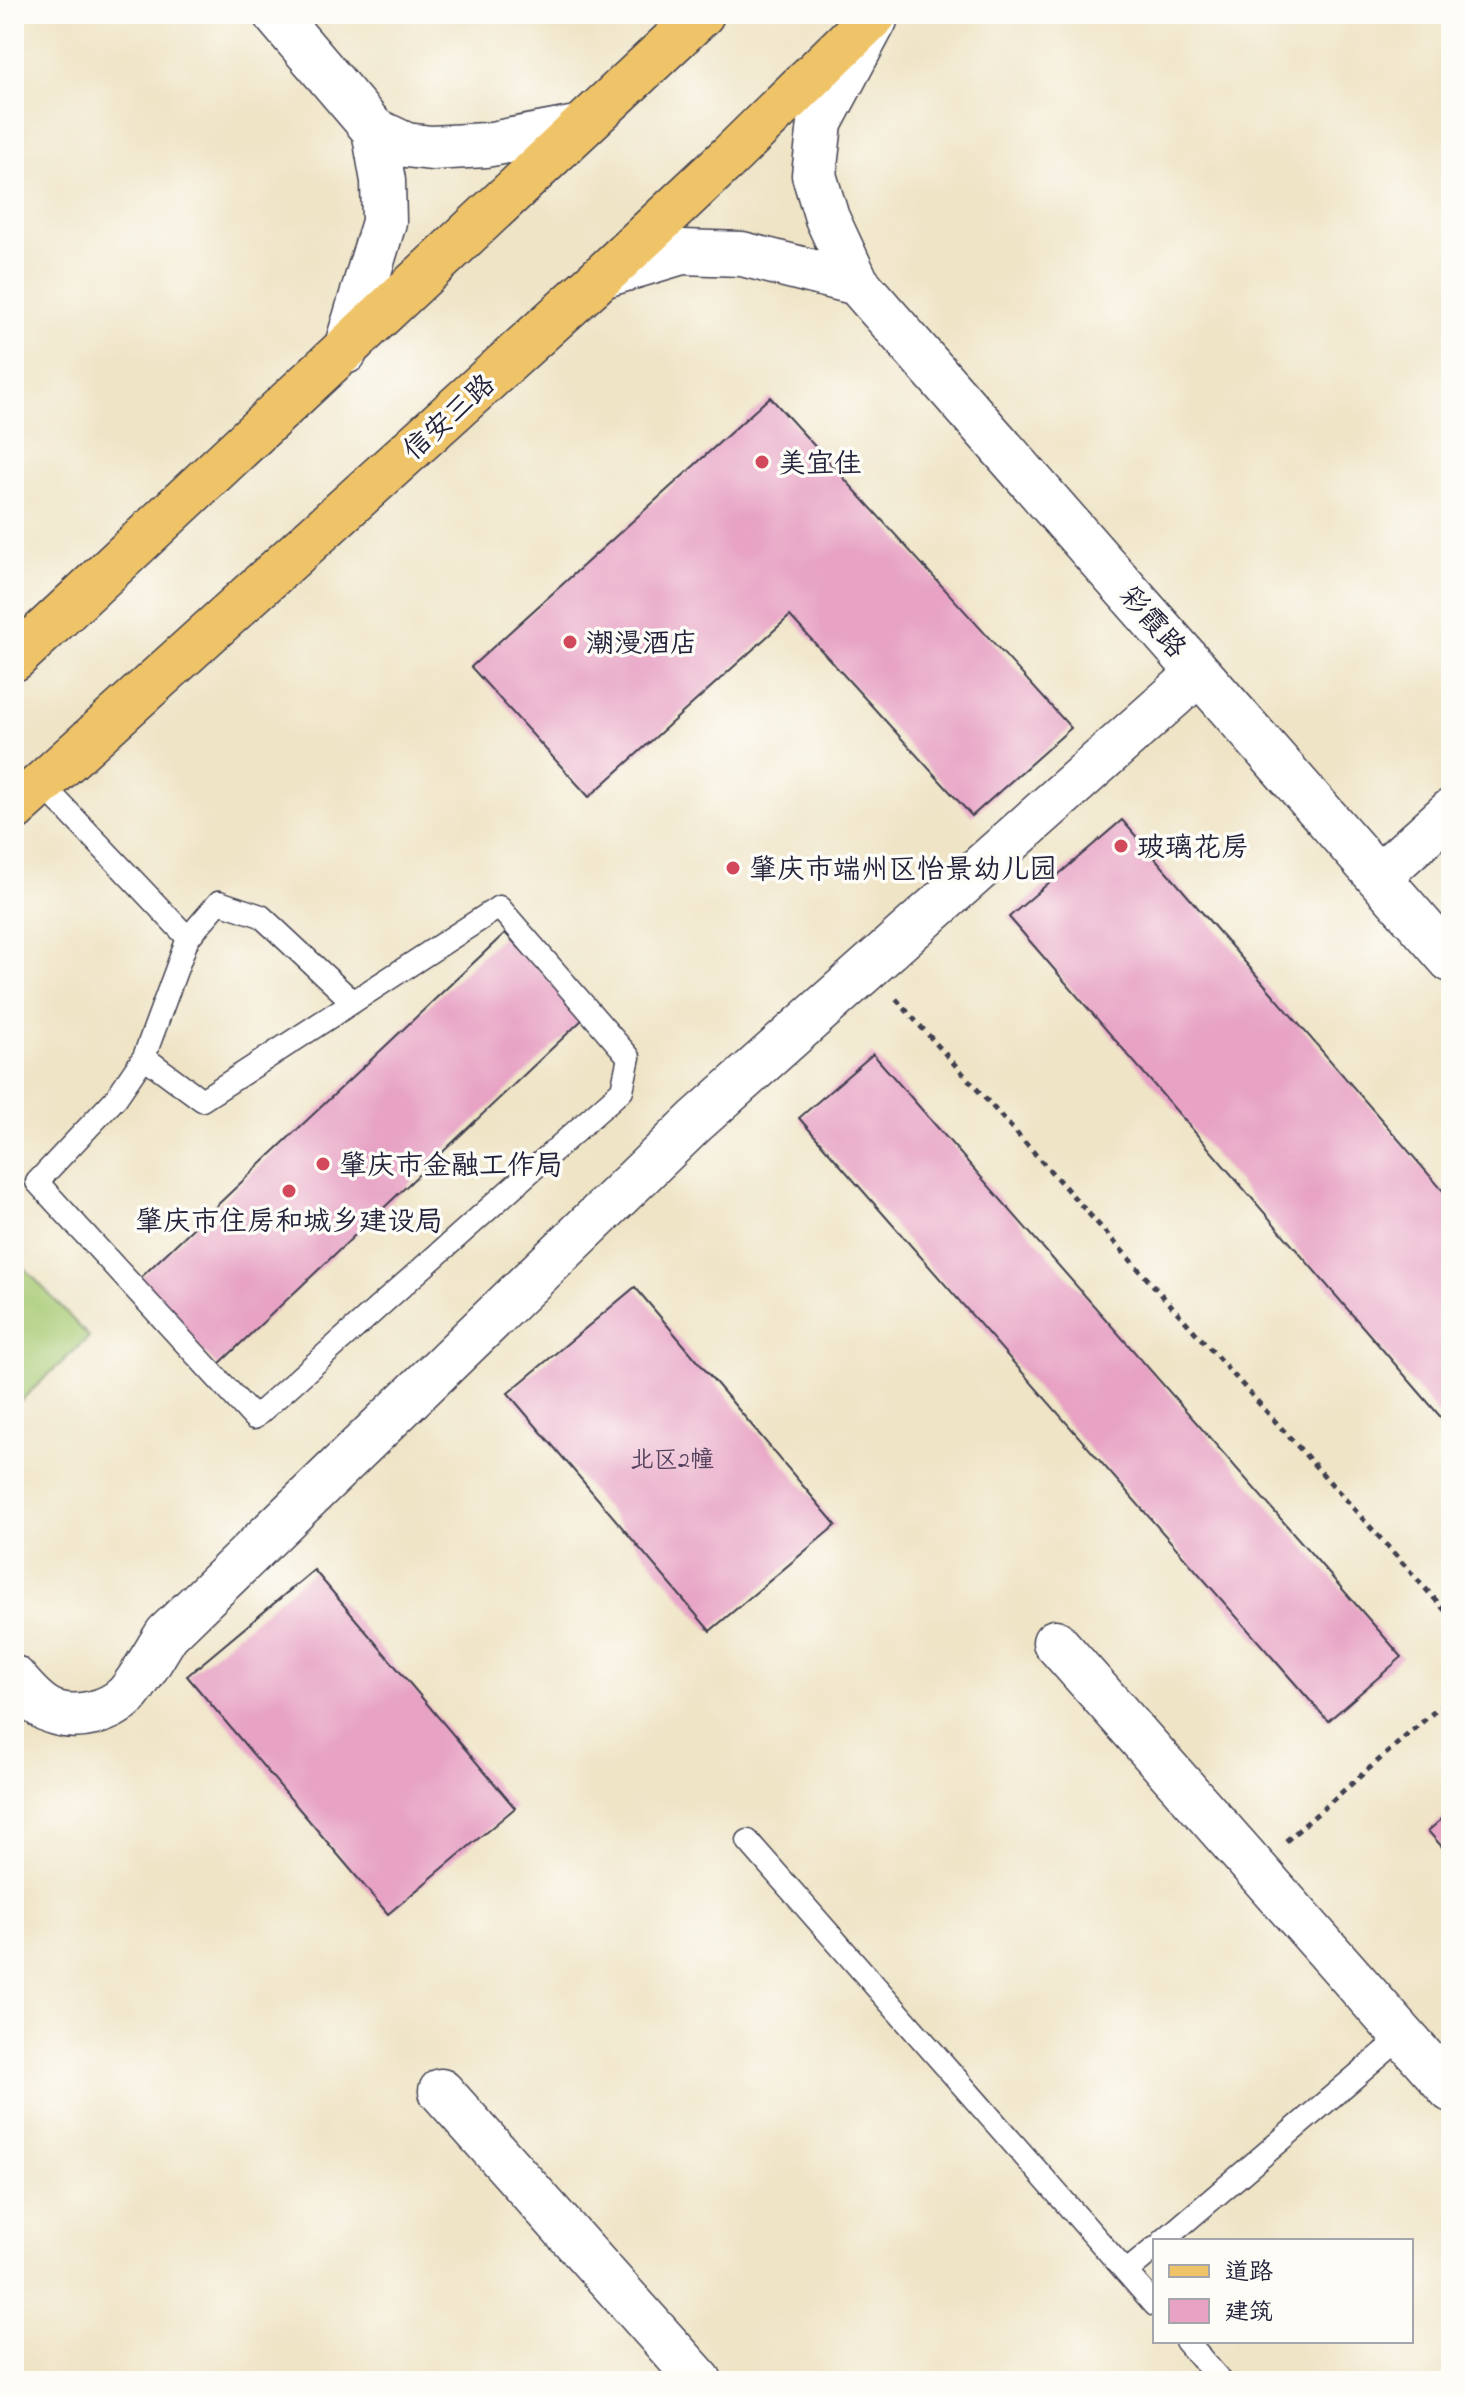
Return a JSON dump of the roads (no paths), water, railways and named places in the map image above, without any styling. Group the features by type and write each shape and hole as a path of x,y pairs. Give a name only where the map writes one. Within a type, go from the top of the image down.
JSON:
{"main road":[{"path":"14,659 345,352 702,14"},
{"name":"信安三路","path":"28,796 602,276 877,14"}],"street":[{"path":"275,14 374,130 406,145 456,148 486,145 581,127"},
{"name":"彩霞路","path":"877,14 820,123 814,175 827,218 857,283 1451,960"},
{"path":"345,352 384,222 383,181 374,130"},
{"path":"602,276 682,252 742,254 857,283"},
{"path":"14,1678 28,1695 54,1713 76,1716 102,1711 126,1696 167,1634 696,1121 1199,673"},
{"path":"1378,877 1451,811"},
{"path":"1055,1642 1451,2090"},
{"path":"441,2091 700,2381"}],"lane":[{"path":"28,796 188,938"},
{"path":"144,1057 202,1100 353,1002 499,907 629,1057 622,1090 254,1418 37,1182 116,1098 144,1057 188,938 219,902 261,916 353,1002"},
{"path":"748,1841 1153,2303"},
{"path":"1165,2239 1403,2036"},
{"path":"1126,2272 1153,2250"},
{"path":"1188,2343 1221,2381"}],"place":[{"name":"美宜佳","path":"762,462"},
{"name":"潮漫酒店","path":"570,642"},
{"name":"玻璃花房","path":"1121,846"},
{"name":"肇庆市端州区怡景幼儿园","path":"733,868"},
{"name":"肇庆市金融工作局","path":"323,1164"},
{"name":"肇庆市住房和城乡建设局","path":"289,1191"}]}
